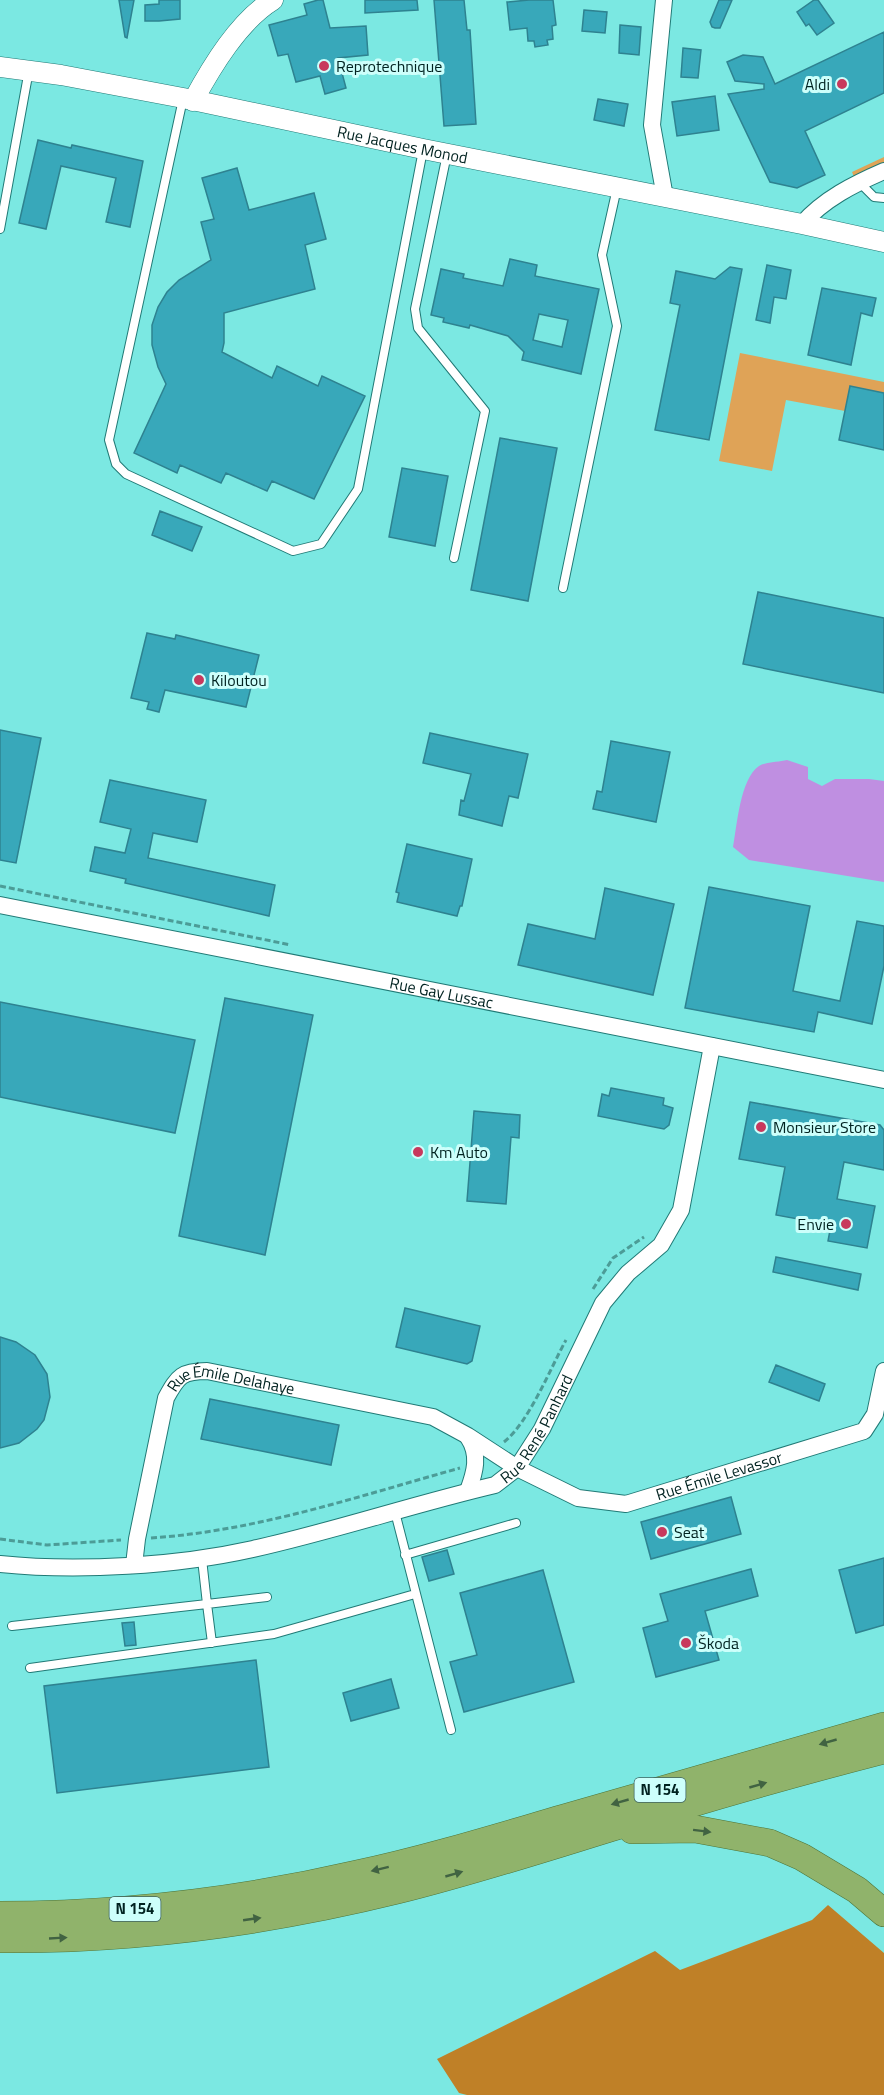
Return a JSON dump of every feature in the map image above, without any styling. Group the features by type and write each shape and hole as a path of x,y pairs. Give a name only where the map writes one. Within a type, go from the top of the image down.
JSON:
{"highway":[{"name":"N 154","path":"0,1915 114,1911 195,1903 268,1892 357,1874 448,1851 884,1726"},
{"name":"N 154","path":"0,1939 122,1935 188,1928 285,1914 398,1890 884,1749"},
{"path":"601,1831 695,1829 770,1843 802,1857 857,1890 884,1913"}],"street":[{"path":"188,99 237,33 273,0"},
{"path":"664,0 652,125 665,197"},
{"name":"Rue Jacques Monod","path":"0,67 29,70 188,99 884,242"},
{"path":"802,224 815,209 859,182 884,171"},
{"name":"Rue Gay Lussac","path":"0,905 884,1080"},
{"name":"Rue René Panhard","path":"0,1564 49,1568 134,1565 202,1559 253,1549 495,1485 517,1468 542,1429 603,1303 628,1273 662,1245 681,1210 712,1046"},
{"name":"Rue Émile Delahaye","path":"134,1565 137,1539 166,1398 175,1382 190,1371 207,1371 433,1417 468,1436 517,1468"},
{"name":"Rue Émile Levassor","path":"517,1468 578,1498 626,1503 864,1431 875,1414 884,1371"},
{"path":"468,1436 473,1444 476,1460 468,1491"}],"lane":[{"path":"0,228 29,70"},
{"path":"188,99 109,440 116,464 126,474 292,551 321,544 358,489 423,149"},
{"path":"447,154 415,309 418,328 485,411 454,558"},
{"path":"859,182 874,197 884,198"},
{"path":"563,588 618,326 602,255 617,188"},
{"path":"395,1512 451,1730"},
{"path":"405,1555 516,1523"},
{"path":"202,1559 212,1643"},
{"path":"30,1668 274,1635 415,1594"},
{"path":"12,1626 267,1597"}],"path":[{"path":"590,1294 613,1258 649,1234"},
{"path":"491,1452 511,1436 528,1410 568,1336"},
{"path":"0,1539 47,1545 177,1537 275,1520 464,1467 476,1460"}],"shaded area":[{"path":"884,157 884,163 854,177 852,172"},
{"path":"740,353 884,382 884,393 850,386 845,411 786,400 772,471 719,461"},
{"path":"787,760 808,767 808,779 822,786 835,779 884,781 884,882 749,860 733,847 740,804 747,781 759,766"},
{"path":"828,1905 884,1953 884,2095 467,2095 459,2093 437,2059 655,1951 680,1970 812,1920"}],"building":[{"path":"119,0 134,0 127,38 125,37"},
{"path":"159,0 180,0 180,19 145,21 145,5 159,4"},
{"path":"323,0 330,28 366,26 368,55 338,58 346,88 325,94 320,76 296,82 288,54 278,56 269,25 307,15 304,4"},
{"path":"365,0 417,0 418,10 365,13"},
{"path":"434,0 464,0 467,30 470,30 476,124 444,126"},
{"path":"553,0 556,25 552,26 553,39 547,40 548,45 535,47 534,41 528,41 527,28 510,30 507,2"},
{"path":"719,0 732,0 720,28 715,28 710,22"},
{"path":"814,0 818,0 834,23 817,35 809,24 806,26 797,12"},
{"path":"584,10 607,12 605,33 582,31"},
{"path":"620,25 641,27 639,55 619,53"},
{"path":"884,32 884,93 805,131 825,175 797,188 770,182 728,94 764,89 764,84 735,81 727,62 743,55 763,57 775,84"},
{"path":"683,48 701,50 698,78 681,77"},
{"path":"715,96 719,130 677,136 672,102"},
{"path":"598,99 628,104 624,126 594,120"},
{"path":"38,140 143,161 130,227 106,222 116,178 61,166 46,229 19,223"},
{"path":"237,168 249,210 314,193 326,239 305,245 315,289 224,313 222,352 272,378 277,366 318,386 322,376 365,396 314,499 272,481 267,491 226,473 221,483 180,465 177,473 134,453 166,384 152,345 152,325 158,307 167,292 179,280 211,260 201,222 214,219 202,178"},
{"path":"510,259 537,265 535,276 599,289 581,374 522,360 524,352 508,336 470,325 469,328 443,322 444,318 431,315 441,269 464,274 463,278 503,286","holes":["539,314 568,320 562,347 533,340"]},
{"path":"767,265 791,270 786,299 774,297 770,323 756,320"},
{"path":"730,267 742,269 709,440 655,430 680,305 670,303 676,271 715,279"},
{"path":"822,288 876,298 872,316 861,313 851,365 808,355"},
{"path":"850,386 884,393 884,450 839,440"},
{"path":"500,438 557,448 528,601 471,590"},
{"path":"402,468 448,476 435,546 389,537"},
{"path":"160,511 202,527 192,551 152,535"},
{"path":"758,592 884,618 884,693 743,664"},
{"path":"147,633 175,639 176,635 259,655 246,707 165,690 159,712 147,709 149,702 131,698"},
{"path":"0,730 41,738 16,863 0,860"},
{"path":"430,733 528,754 518,798 509,796 502,826 459,815 461,800 464,801 471,774 423,763"},
{"path":"611,741 670,752 656,822 593,809 597,791 602,792"},
{"path":"110,780 206,800 197,842 153,833 148,858 275,885 269,916 125,883 126,879 90,871 95,847 125,853 131,829 100,822"},
{"path":"407,844 472,859 462,906 457,916 397,902 399,893 396,892"},
{"path":"709,887 810,906 793,991 840,1001 857,921 884,926 884,966 872,1024 818,1012 814,1032 685,1008"},
{"path":"605,888 674,904 653,995 518,965 528,924 595,939"},
{"path":"225,998 313,1015 265,1255 179,1236"},
{"path":"0,1002 195,1040 175,1133 0,1097"},
{"path":"611,1088 664,1098 663,1105 673,1108 669,1125 664,1129 598,1116 602,1094 609,1096"},
{"path":"750,1102 880,1125 884,1130 884,1170 844,1162 837,1199 875,1206 867,1248 828,1241 831,1225 776,1215 785,1167 739,1159"},
{"path":"474,1111 520,1115 519,1138 511,1137 506,1204 467,1201"},
{"path":"776,1257 861,1274 858,1290 773,1272"},
{"path":"405,1308 480,1326 472,1361 467,1364 396,1347"},
{"path":"0,1337 16,1342 35,1355 47,1374 50,1397 44,1420 37,1429 19,1443 0,1448"},
{"path":"776,1365 825,1384 819,1401 769,1382"},
{"path":"210,1399 339,1425 331,1465 201,1439"},
{"path":"731,1497 741,1534 651,1559 641,1522"},
{"path":"447,1550 454,1574 429,1581 422,1557"},
{"path":"884,1558 884,1625 856,1633 839,1570"},
{"path":"751,1569 758,1596 705,1611 719,1660 656,1677 643,1628 668,1621 660,1594"},
{"path":"543,1570 574,1682 464,1712 450,1662 477,1655 460,1593"},
{"path":"134,1622 136,1645 125,1646 122,1623"},
{"path":"256,1660 269,1767 57,1793 44,1686"},
{"path":"391,1679 399,1708 351,1721 343,1693"}],"place":[{"name":"Reprotechnique","path":"324,66"},
{"name":"Aldi","path":"842,84"},
{"name":"Kiloutou","path":"199,680"},
{"name":"Monsieur Store","path":"761,1127"},
{"name":"Km Auto","path":"418,1152"},
{"name":"Envie","path":"846,1224"},
{"name":"Seat","path":"662,1532"},
{"name":"Škoda","path":"686,1643"}]}
